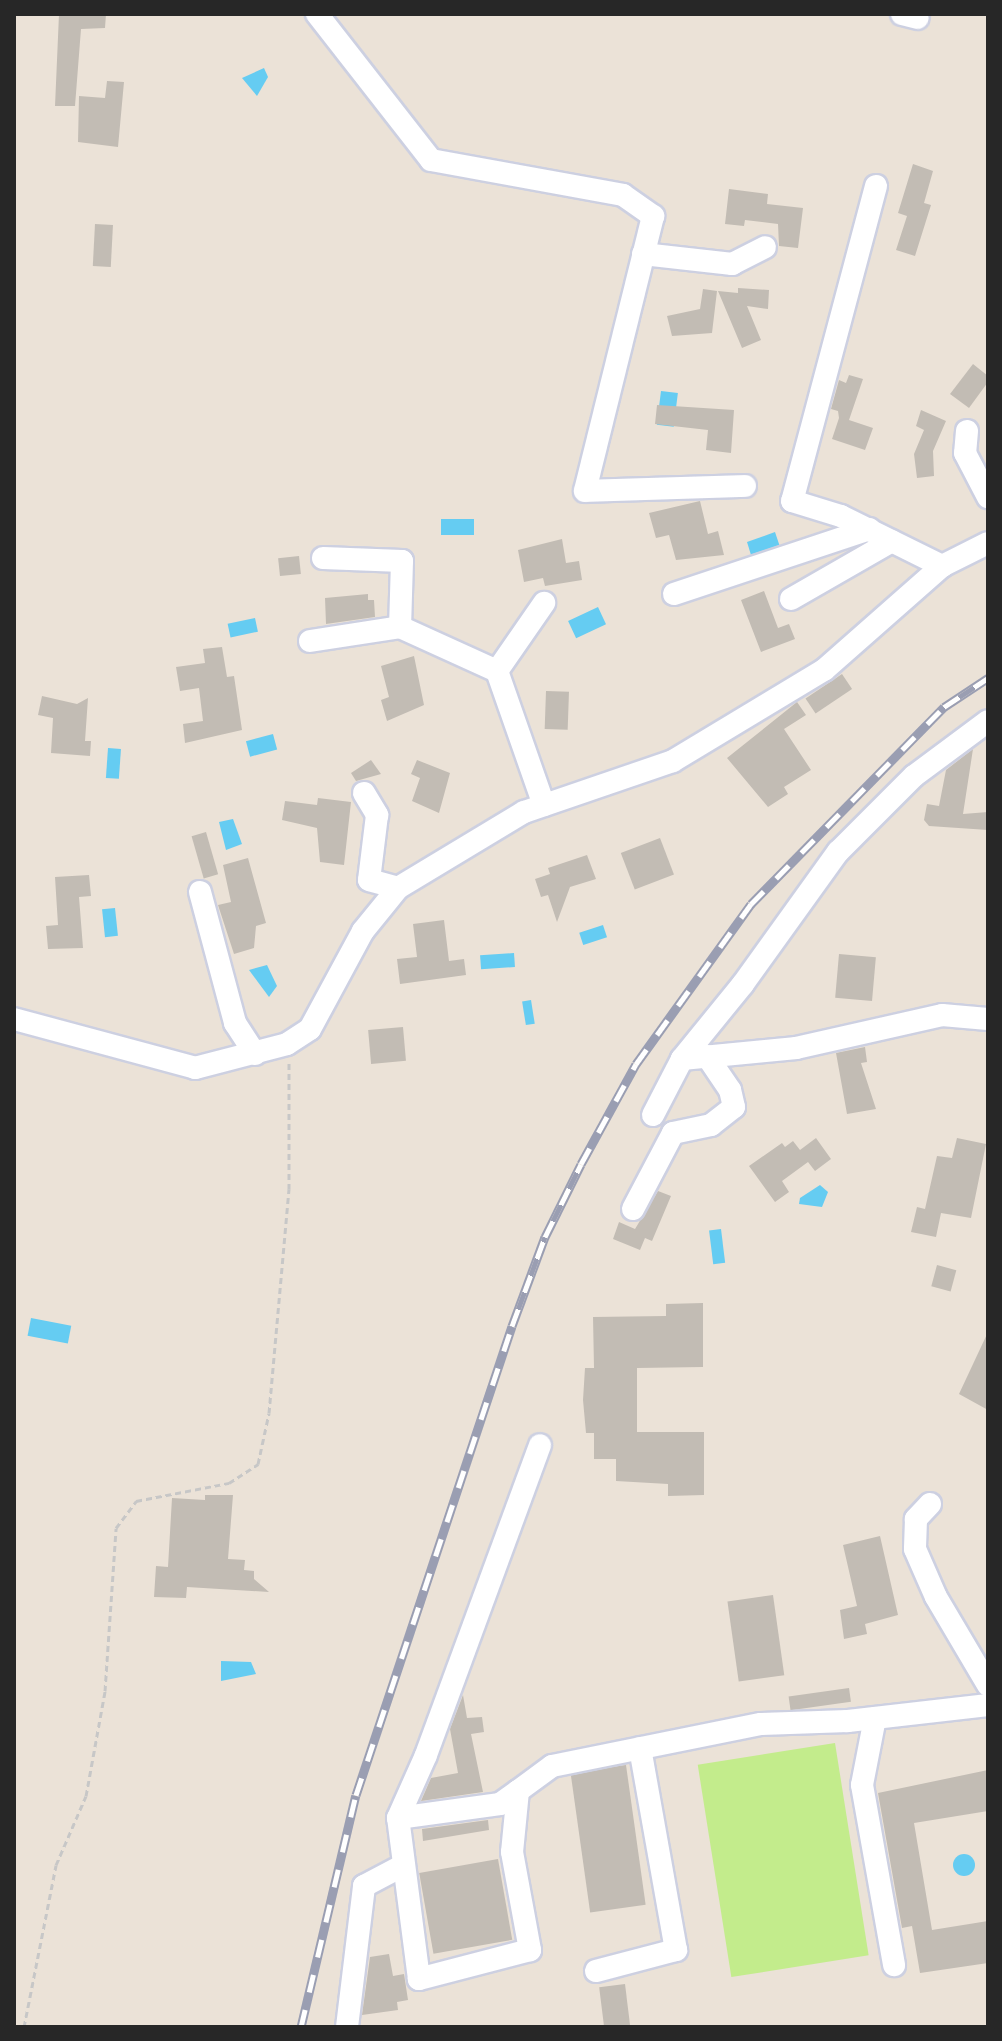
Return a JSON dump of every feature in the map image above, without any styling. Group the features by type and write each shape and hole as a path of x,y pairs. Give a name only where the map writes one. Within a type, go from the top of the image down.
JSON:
{"street":[{"path":"317,14 431,160 623,195 653,216 585,491 745,486"},
{"path":"876,186 792,501 869,529 942,566"},
{"path":"643,254 732,264 765,247"},
{"path":"967,431 965,453 988,497"},
{"path":"674,594 869,529"},
{"path":"791,599 892,541"},
{"path":"14,1019 195,1068 287,1044 310,1029 363,931 398,888 544,805 673,761 824,670 942,566 988,543"},
{"path":"323,558 402,561 400,627"},
{"path":"497,671 544,603"},
{"path":"310,641 400,627 497,671 544,805"},
{"path":"653,1115 682,1059 743,984 838,852 914,776 988,721"},
{"path":"364,793 377,815 369,880 398,888"},
{"path":"200,892 235,1023 255,1054"},
{"path":"682,1059 796,1048 942,1015 988,1019"},
{"path":"633,1209 673,1133 711,1125 734,1107 730,1090 707,1056"},
{"path":"518,1791 512,1852 530,1950 419,1979 398,1818 426,1755 540,1445"},
{"path":"930,1504 916,1519 915,1549 936,1597 988,1685"},
{"path":"398,1818 500,1804 552,1766 761,1724 875,1718 988,1705"},
{"path":"875,1718 862,1785 894,1965"},
{"path":"596,1971 676,1950 640,1748"},
{"path":"347,2027 364,1886 404,1865"}],"path":[{"path":"24,2027 56,1865 86,1796 105,1691 116,1528 136,1501 245,1477 258,1464 265,1439 289,1189 292,1104 287,1044"}],"green space":[{"path":"835,1743 869,1955 731,1977 698,1765"}],"water":[{"path":"264,68 268,77 257,96 242,78"},
{"path":"661,391 678,393 674,427 657,425"},
{"path":"441,519 474,519 474,535 441,535"},
{"path":"775,532 780,547 751,555 747,542"},
{"path":"598,607 606,624 576,638 568,621"},
{"path":"255,618 258,632 231,638 228,624"},
{"path":"273,734 277,749 250,757 246,741"},
{"path":"108,748 121,749 119,779 106,778"},
{"path":"233,819 242,844 226,850 219,822"},
{"path":"115,908 118,936 105,937 102,909"},
{"path":"603,925 607,937 583,945 579,933"},
{"path":"514,953 515,967 481,969 480,955"},
{"path":"267,965 277,986 269,997 249,970"},
{"path":"531,1000 535,1024 526,1025 522,1001"},
{"path":"820,1185 828,1192 822,1207 799,1204 800,1198"},
{"path":"721,1229 725,1263 713,1264 709,1230"},
{"path":"31,1318 71,1326 68,1343 28,1336"},
{"path":"221,1661 251,1662 256,1674 221,1681"},
{"path":"964,1854 972,1857 975,1865 972,1873 964,1876 956,1873 953,1865 956,1857"}],"building":[{"path":"59,14 106,14 105,28 81,29 75,106 55,106"},
{"path":"107,81 124,82 118,147 78,142 79,96 105,98"},
{"path":"913,164 933,171 924,203 931,205 915,256 896,250 907,216 898,213"},
{"path":"729,189 768,194 767,204 803,208 798,248 779,246 778,224 745,220 744,226 725,224"},
{"path":"95,224 113,225 111,267 93,266"},
{"path":"738,288 769,290 768,309 747,306 761,340 742,348 718,291 738,293"},
{"path":"703,289 717,291 712,333 672,336 667,316 700,309"},
{"path":"973,364 988,376 988,382 969,408 950,394"},
{"path":"849,375 863,379 849,420 873,428 865,450 832,439 839,418 838,411 831,409 839,380 846,383"},
{"path":"657,405 734,410 731,453 706,450 708,430 655,424"},
{"path":"921,410 946,421 933,451 934,476 917,478 914,454 924,430 916,426"},
{"path":"700,501 708,534 718,531 724,555 676,560 669,535 656,538 649,513"},
{"path":"562,539 566,563 579,561 582,580 545,586 543,578 524,582 518,550"},
{"path":"299,556 301,574 280,576 278,558"},
{"path":"764,591 778,628 789,624 795,639 761,652 741,600"},
{"path":"368,594 368,600 374,600 375,617 326,624 325,598"},
{"path":"222,647 227,677 234,676 242,730 185,743 183,724 203,721 199,688 180,691 176,667 205,663 203,649"},
{"path":"414,656 424,705 387,721 381,700 389,697 381,666"},
{"path":"842,674 852,689 816,714 806,699"},
{"path":"546,691 569,692 568,730 545,729"},
{"path":"42,696 77,704 88,698 85,741 91,741 90,756 51,753 53,718 38,715"},
{"path":"797,702 806,715 784,729 811,770 784,787 788,794 768,807 727,758"},
{"path":"973,749 963,814 988,812 988,830 929,826 924,820 927,804 939,806 946,770"},
{"path":"371,760 381,774 356,781 351,773"},
{"path":"417,760 450,773 439,813 412,801 420,778 411,774"},
{"path":"318,798 351,802 344,865 320,862 317,828 282,820 285,801 317,805"},
{"path":"206,832 218,874 204,878 192,836"},
{"path":"660,838 674,874 635,889 621,853"},
{"path":"587,855 596,879 570,887 557,922 548,895 541,897 535,879 550,874 548,868"},
{"path":"248,858 266,923 256,926 254,948 234,954 218,905 231,902 223,865"},
{"path":"89,875 91,896 79,897 83,948 48,949 46,926 58,925 55,877"},
{"path":"444,920 449,961 464,959 466,975 400,984 397,959 417,957 413,924"},
{"path":"839,954 876,957 872,1001 835,998"},
{"path":"403,1027 406,1061 371,1064 368,1030"},
{"path":"865,1047 867,1062 861,1063 876,1109 847,1114 836,1053"},
{"path":"816,1138 831,1159 815,1171 808,1162 782,1181 789,1192 775,1202 749,1166 782,1143 785,1147 793,1141 800,1150"},
{"path":"957,1138 986,1144 971,1218 941,1213 936,1237 911,1232 917,1207 925,1209 937,1156 952,1158"},
{"path":"658,1191 671,1196 652,1241 645,1238 640,1250 613,1239 619,1222 635,1229"},
{"path":"937,1265 956,1270 951,1291 931,1286"},
{"path":"703,1303 703,1367 637,1368 637,1432 704,1432 704,1495 668,1496 668,1484 616,1481 616,1459 594,1459 594,1433 586,1433 583,1400 585,1368 594,1368 593,1317 666,1316 666,1304"},
{"path":"988,1332 988,1410 959,1394"},
{"path":"205,1495 233,1495 228,1559 245,1560 244,1570 254,1571 254,1579 269,1592 187,1587 186,1598 154,1597 156,1566 168,1567 172,1498 205,1500"},
{"path":"880,1536 898,1615 865,1624 867,1634 844,1639 840,1610 857,1606 843,1545"},
{"path":"773,1595 784,1675 739,1682 727,1601"},
{"path":"849,1688 851,1702 791,1710 789,1696"},
{"path":"463,1695 467,1718 482,1717 484,1732 471,1734 483,1792 421,1801 431,1778 458,1773 450,1729"},
{"path":"626,1765 646,1905 590,1912 571,1773"},
{"path":"988,1770 988,1811 914,1823 932,1930 988,1921 988,1963 920,1973 912,1926 902,1928 878,1793"},
{"path":"488,1820 489,1830 423,1841 422,1829"},
{"path":"498,1859 512,1940 433,1954 419,1873"},
{"path":"389,1954 393,1976 404,1974 408,2000 397,2002 398,2010 362,2015 370,1957"},
{"path":"625,1984 630,2027 604,2027 599,1987"}],"railway":[{"path":"301,2027 356,1795 512,1326 545,1237 581,1164 636,1064 751,904 944,707 988,678"}]}
